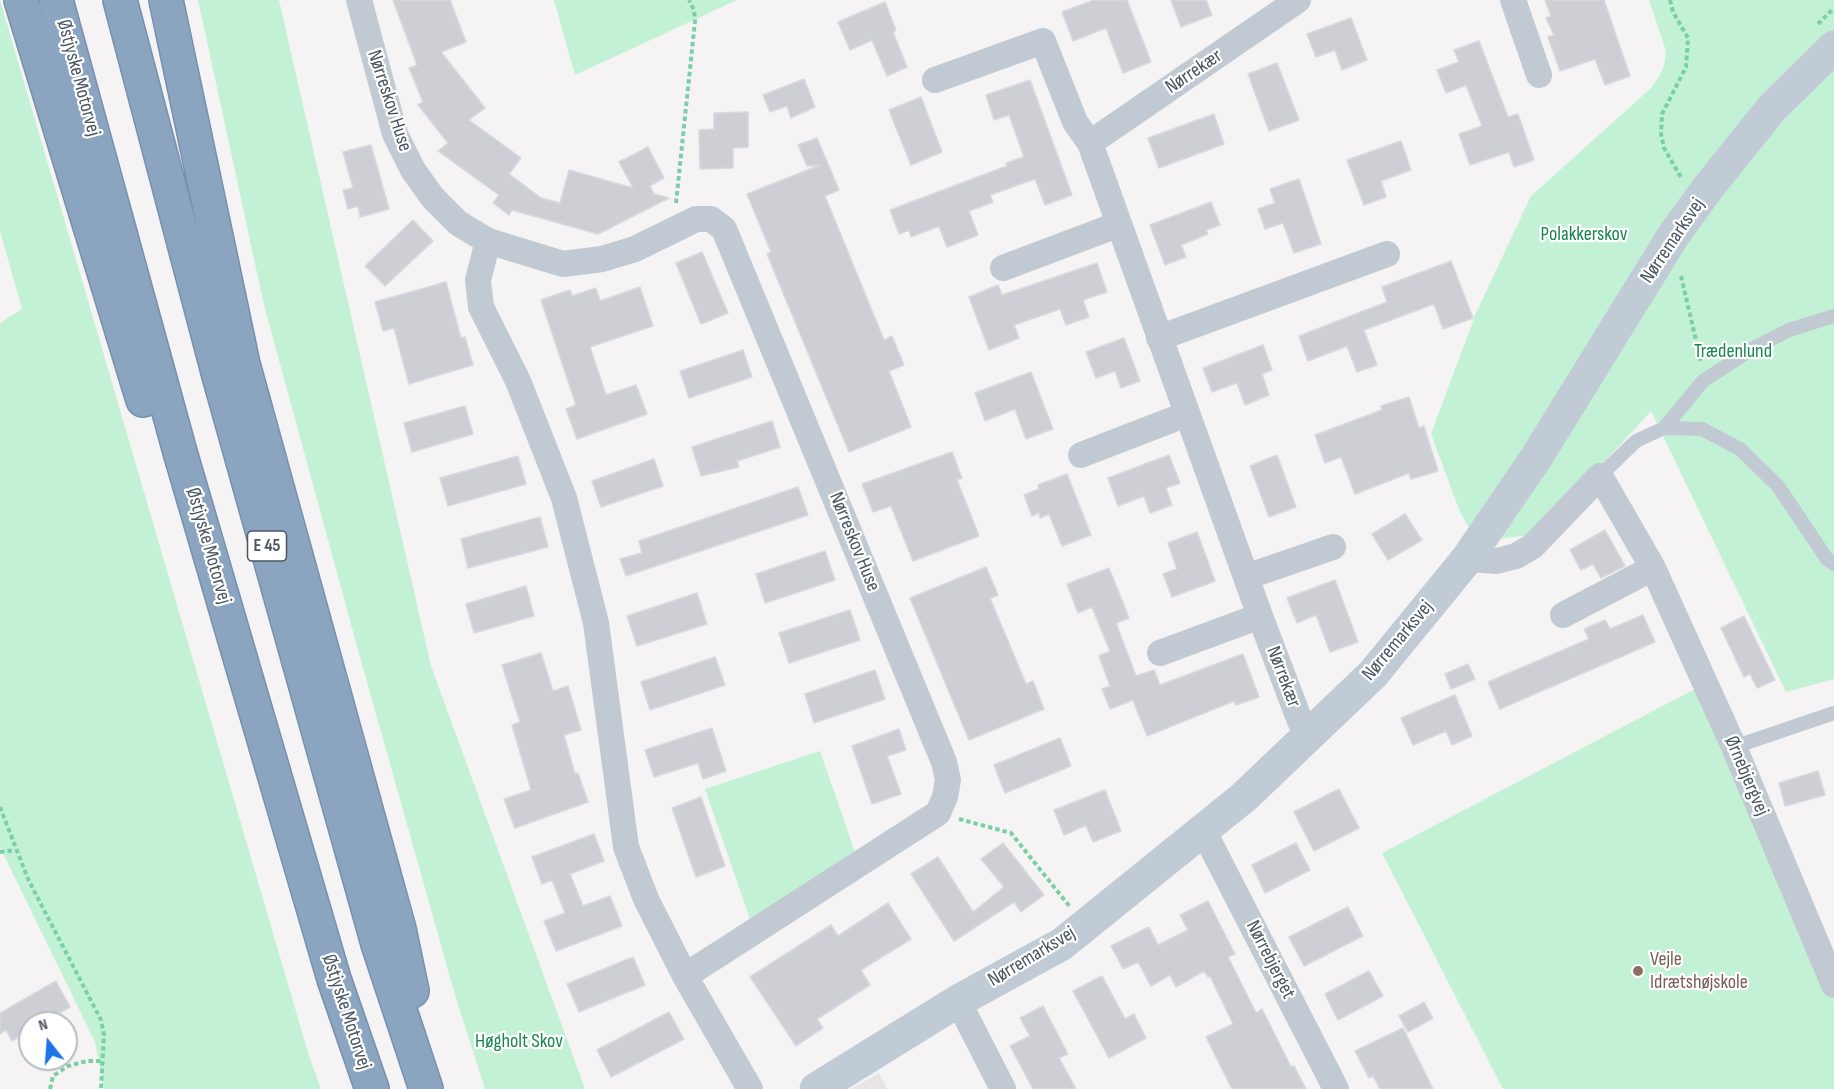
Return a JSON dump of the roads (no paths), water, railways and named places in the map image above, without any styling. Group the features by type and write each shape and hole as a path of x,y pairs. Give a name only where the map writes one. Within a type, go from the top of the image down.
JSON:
{"highway":[{"path":"21,0 146,409 180,452"},
{"name":"Østjyske Motorvej","path":"56,0 180,452 334,979 372,1089"},
{"name":"E 45","path":"120,0 219,376 378,944 426,1089"},
{"path":"166,0 243,364 399,929 434,1089"}],"street":[{"name":"Nørreskov Huse","path":"359,0 395,134 413,170 433,198 458,223 488,242 563,264 602,259 635,249 696,219 711,219 724,229 944,762 948,780 945,797 938,813 685,976"},
{"name":"Nørrekær","path":"1089,143 1298,0"},
{"path":"1513,0 1539,75"},
{"name":"Nørremarksvej","path":"816,1089 958,1001 1062,944 1204,832 1310,736 1373,674 1467,559 1536,458 1673,236 1826,36"},
{"name":"Nørrekær","path":"935,80 1043,40 1075,122 1089,143 1260,616 1300,721 1310,736"},
{"path":"1003,268 1117,225"},
{"path":"488,242 478,280 481,307 518,381 564,498 596,623 626,847 646,899 685,976 750,1089"},
{"path":"1159,338 1387,254"},
{"path":"1081,455 1186,414"},
{"path":"1467,559 1497,561 1525,551 1533,546 1600,476"},
{"name":"Ørnebjergvej","path":"1600,476 1653,568 1734,747 1834,985"},
{"path":"1246,577 1333,547"},
{"path":"1563,615 1653,568"},
{"path":"1160,653 1260,616"},
{"name":"Nørrebjerget","path":"1204,832 1336,1089"},
{"path":"958,1001 1003,1089"}],"lane":[{"path":"1600,476 1636,441 1664,428 1703,381 1752,349 1789,330 1834,316"},
{"path":"1664,428 1702,429 1740,449 1778,486 1827,559 1834,564"},
{"path":"1734,747 1834,713"}],"place":[{"name":"Vejle Idrætshøjskole","path":"1638,971"}],"park label":[{"name":"Polakkerskov","path":"1584,235"},
{"name":"Trædenlund","path":"1733,352"},
{"name":"Høgholt Skov","path":"519,1042"}]}
